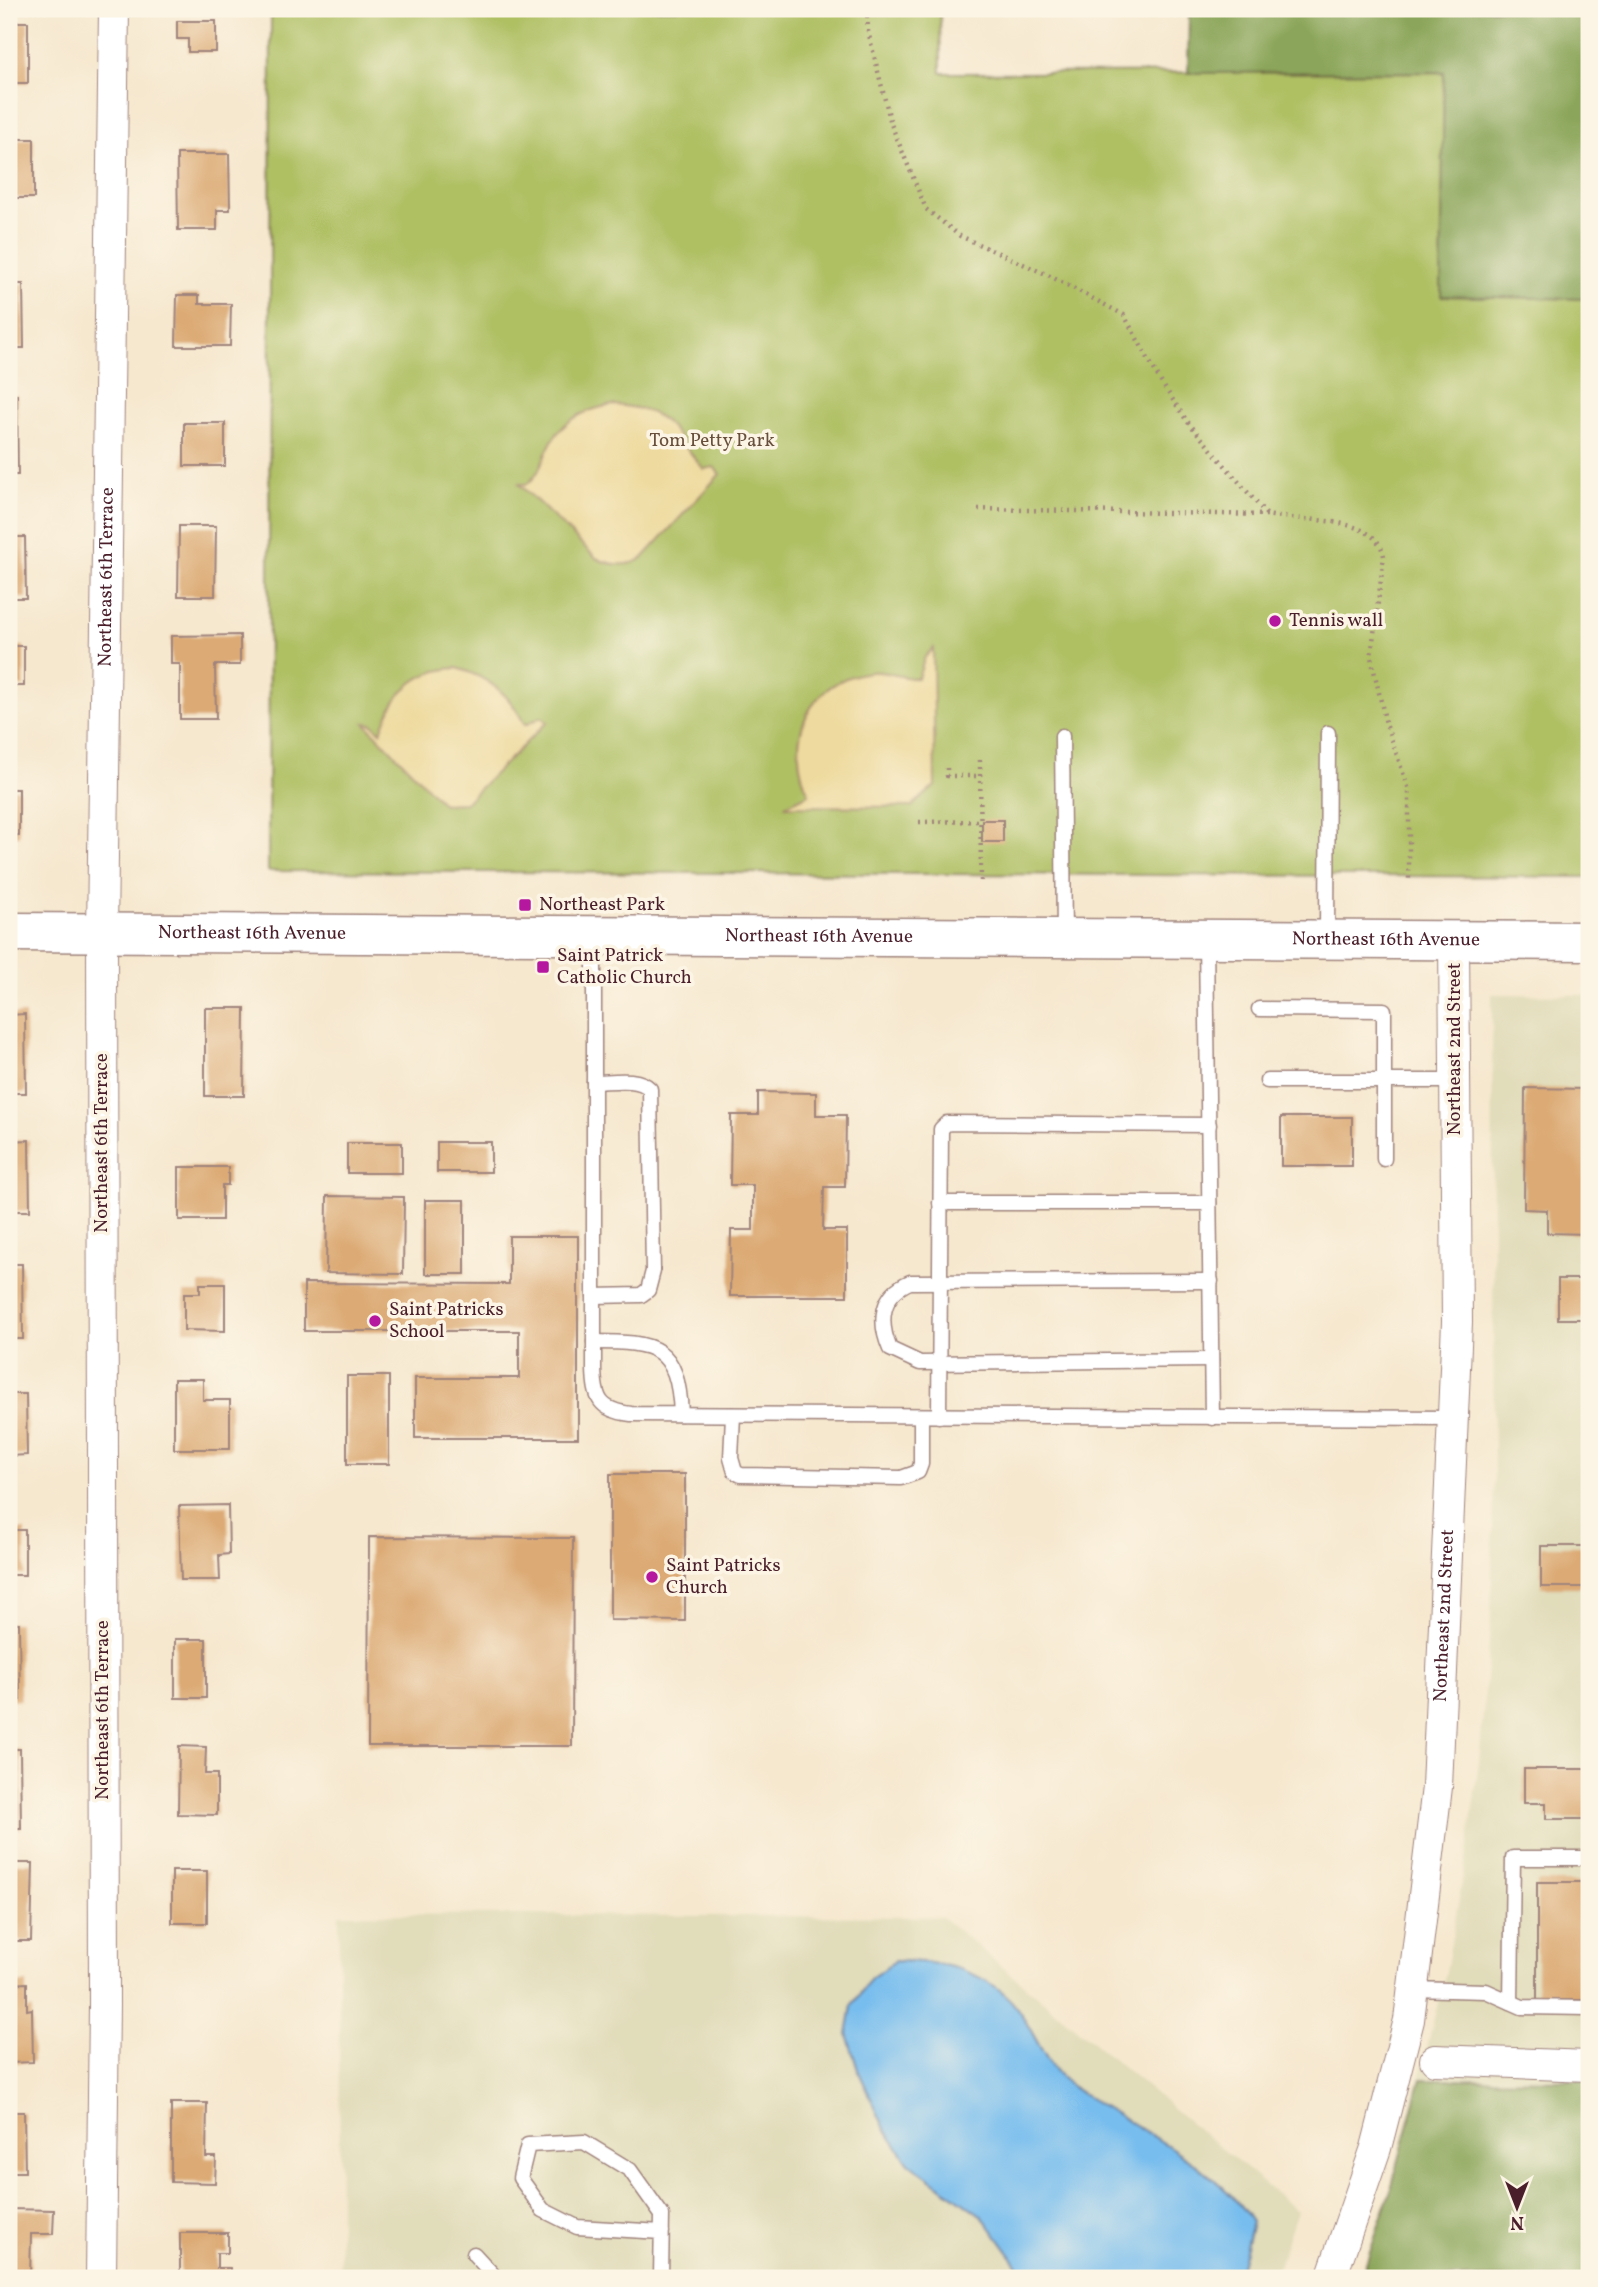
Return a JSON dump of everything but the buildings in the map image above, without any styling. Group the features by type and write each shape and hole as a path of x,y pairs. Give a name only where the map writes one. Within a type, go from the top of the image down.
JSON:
{"street":[{"name":"Northeast 6th Terrace","path":"101,2278 104,2004 102,933 114,9"},
{"name":"Northeast 16th Avenue","path":"9,932 1589,941"},
{"name":"Northeast 2nd Street","path":"1331,2278 1376,2148 1409,2020 1437,1787 1457,1322 1454,939"},
{"path":"1435,2060 1589,2066"}],"lane":[{"path":"1327,939 1328,733"},
{"path":"1062,736 1064,938"},
{"path":"594,935 596,1394 600,1402 617,1412 1452,1419"},
{"path":"1206,938 1212,1419"},
{"path":"1259,1009 1384,1010 1384,1159"},
{"path":"1267,1080 1455,1081"},
{"path":"594,1082 637,1082 644,1083 650,1089 653,1271 648,1290 641,1295 594,1296"},
{"path":"939,1416 940,1136 947,1123 1209,1125"},
{"path":"940,1203 1209,1203"},
{"path":"1210,1281 911,1282 891,1292 884,1310 883,1327 890,1349 920,1363 1211,1360"},
{"path":"594,1342 645,1345 663,1354 675,1376 681,1414"},
{"path":"733,1415 731,1458 735,1472 741,1475 901,1478 918,1472 921,1464 921,1416"},
{"path":"1511,2002 1513,1858 1589,1858"},
{"path":"1412,1989 1486,1991 1522,2007 1589,2008"},
{"path":"662,2232 577,2227 543,2210 520,2178 528,2145 584,2142 630,2170 662,2215 662,2232 662,2278"},
{"path":"474,2254 496,2278"}],"path":[{"path":"867,9 870,40 891,124 926,209 960,236 1048,275 1124,315 1161,382 1187,421 1268,515"},
{"path":"978,509 1268,515 1336,522 1376,537 1384,556 1371,657 1386,724 1409,790 1409,880"},
{"path":"979,760 981,883"},
{"path":"947,768 947,776 979,776"},
{"path":"919,822 980,821"}],"shaded area":[{"path":"1492,994 1589,995 1589,2278 1361,2278 1391,2189 1446,1971 1467,1854 1480,1753 1491,1620 1494,1486"},
{"path":"339,1914 942,1917 1297,2211 1274,2278 340,2278"}],"green space":[{"name":"Tom Petty Park","path":"271,9 940,9 941,73 1444,72 1441,296 1589,299 1589,877 268,871"},
{"path":"1189,9 1589,9 1589,299 1441,296 1444,72 1188,73"},
{"path":"1421,2079 1589,2080 1589,2278 1361,2278 1391,2189"}],"sand":[{"path":"613,405 633,407 659,417 676,433 704,469 714,467 720,474 643,558 626,564 608,563 596,558 519,484 527,484 534,477 552,441 565,425 582,414"},
{"path":"933,648 935,786 911,807 784,806 809,794 799,754 806,716 817,700 831,687 849,677 870,672 918,678 925,657"},
{"path":"457,668 489,682 498,689 513,704 525,725 541,717 547,722 465,803 443,804 365,723 372,724 381,732 392,706 408,686 429,673"}],"water":[{"path":"895,1961 948,1966 972,1974 996,1987 1016,2007 1046,2057 1067,2082 1186,2158 1223,2188 1252,2222 1238,2278 1027,2278 982,2216 909,2163 885,2129 858,2070 847,2034 852,2006 871,1978"}],"place":[{"name":"Tennis wall","path":"1275,621"},
{"name":"Northeast Park","path":"525,905"},
{"name":"Saint Patrick Catholic Church","path":"543,967"},
{"name":"Saint Patricks School","path":"375,1321"},
{"name":"Saint Patricks Church","path":"652,1577"}]}
